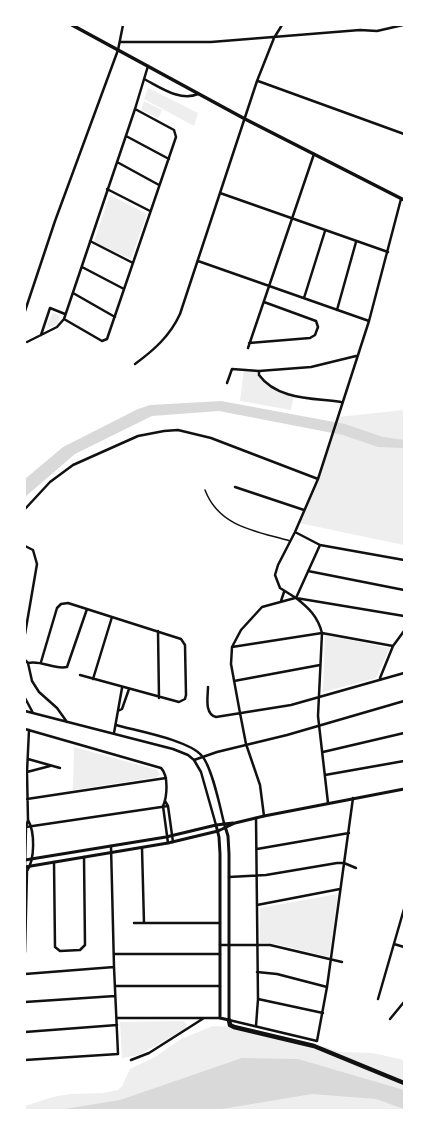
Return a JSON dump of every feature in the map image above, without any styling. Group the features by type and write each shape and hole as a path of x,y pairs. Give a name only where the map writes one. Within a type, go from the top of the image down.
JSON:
{"highway":[{"path":"229,1020 230,1025 234,1027 314,1046 404,1083"}],"main road":[{"path":"72,25 245,119 403,200"}],"street":[{"path":"25,311 55,221 121,42 123,25"},
{"path":"135,364 157,348 176,324 258,81 274,38 282,25"},
{"path":"121,42 206,42 274,38 360,30 377,31 403,25"},
{"path":"27,342 57,327 64,319 107,189 136,108 148,66"},
{"path":"144,79 179,96 188,97 198,94"},
{"path":"258,81 404,134"},
{"path":"64,319 102,341 107,339 169,159 176,133 174,130 136,108"},
{"path":"126,136 169,159"},
{"path":"248,348 314,154"},
{"path":"117,162 160,185"},
{"path":"107,189 150,211"},
{"path":"220,193 388,252"},
{"path":"328,803 319,726 322,633 319,622 314,614 296,598 284,592 276,581 275,570 295,532 318,479 341,402 369,321 403,200"},
{"path":"304,298 325,231"},
{"path":"90,241 133,263"},
{"path":"338,310 356,242"},
{"path":"198,261 369,321"},
{"path":"82,267 124,289"},
{"path":"73,293 115,317"},
{"path":"249,344 310,338 315,335 318,327 316,321 264,302"},
{"path":"41,335 50,308 65,314"},
{"path":"227,384 232,368 259,371 311,367 357,356"},
{"path":"259,371 259,375 262,380 279,392 341,402"},
{"path":"25,509 50,482 73,466 138,436 164,431 178,430 211,438 318,479"},
{"path":"235,487 304,510"},
{"path":"295,532 320,545 404,560"},
{"path":"296,598 320,545"},
{"path":"25,546 33,550 37,564 25,634"},
{"path":"308,571 404,590"},
{"path":"281,602 284,592"},
{"path":"264,816 260,785 246,744 234,681 232,647 235,638 254,614 262,608 296,598 404,616"},
{"path":"41,662 57,608 61,604 68,603 158,631 184,641 185,699 176,702 80,675"},
{"path":"28,663 41,662 61,668 67,667 87,609"},
{"path":"93,679 112,617"},
{"path":"158,631 159,698"},
{"path":"380,678 393,646 404,631"},
{"path":"232,647 322,633 393,646"},
{"path":"25,660 28,663 32,681 39,692 57,708 67,722"},
{"path":"234,681 320,665"},
{"path":"208,687 210,714 216,717 291,705 404,672"},
{"path":"114,733 118,711 117,708 122,688"},
{"path":"118,711 122,709 129,689"},
{"path":"25,698 33,714"},
{"path":"194,760 203,756 319,726 404,701"},
{"path":"25,711 114,733 173,750 188,755 194,760 201,772 218,831 220,849 220,1018"},
{"path":"116,725 176,742 194,749 203,756 209,770 229,843 229,1020"},
{"path":"25,729 158,766 166,778 165,801 162,806 168,843"},
{"path":"25,952 27,872 25,860 26,827 28,820 27,772 29,730"},
{"path":"323,752 404,733"},
{"path":"28,759 60,768"},
{"path":"325,775 404,761"},
{"path":"27,772 52,766"},
{"path":"27,799 166,778"},
{"path":"25,860 172,836 224,823 235,823 328,803 404,789"},
{"path":"117,1018 220,1018 317,1041 327,988 353,798"},
{"path":"165,801 168,806 173,842"},
{"path":"26,827 168,806"},
{"path":"256,818 258,972 256,1026"},
{"path":"27,872 31,859 32,826 28,820"},
{"path":"25,867 173,842 218,831 235,823"},
{"path":"257,849 348,833"},
{"path":"25,1060 118,1054 111,846"},
{"path":"142,848 144,922"},
{"path":"54,862 55,946 57,950 80,950 83,948 84,857"},
{"path":"229,877 257,876 344,863 356,868"},
{"path":"257,905 340,889"},
{"path":"378,999 404,910"},
{"path":"134,923 220,922"},
{"path":"220,945 257,944 281,947 342,962"},
{"path":"394,944 404,947"},
{"path":"114,954 220,954"},
{"path":"25,974 114,967"},
{"path":"258,972 277,974 327,988"},
{"path":"115,986 220,986"},
{"path":"25,1002 115,996"},
{"path":"258,998 323,1013"},
{"path":"390,1019 404,1002"},
{"path":"131,1060 148,1052 204,1018"},
{"path":"25,1032 117,1025"}],"lane":[{"path":"205,490 213,506 221,515 231,521 290,541"}],"shaded area":[{"path":"148,88 198,113 194,126 144,99"},
{"path":"144,101 162,110 158,118 141,110"},
{"path":"110,195 147,214 131,259 94,242"},
{"path":"54,313 60,316 58,324 49,327 47,325 52,314"},
{"path":"244,369 259,371 259,375 274,389 294,395 291,410 240,401"},
{"path":"221,401 345,424 383,437 404,440 404,448 378,447 343,435 219,411 152,416 75,454 25,497 25,479 63,447 138,409 150,405"},
{"path":"404,410 404,545 299,523 320,473 338,417"},
{"path":"325,635 390,648 376,678 323,692"},
{"path":"74,747 157,770 160,774 157,777 73,790"},
{"path":"338,894 329,957 276,944 260,943 260,908"},
{"path":"183,1021 187,1024 185,1029 139,1055 122,1058 120,1022"},
{"path":"213,1026 232,1027 309,1045 326,1047 339,1052 372,1053 400,1059 404,1061 404,1110 25,1110 25,1106 53,1097 69,1094 103,1093 118,1090 122,1086 130,1069 155,1057 181,1039"},
{"path":"242,1058 298,1059 404,1090 404,1109 376,1099 312,1094 216,1110 58,1110 120,1100"}]}
